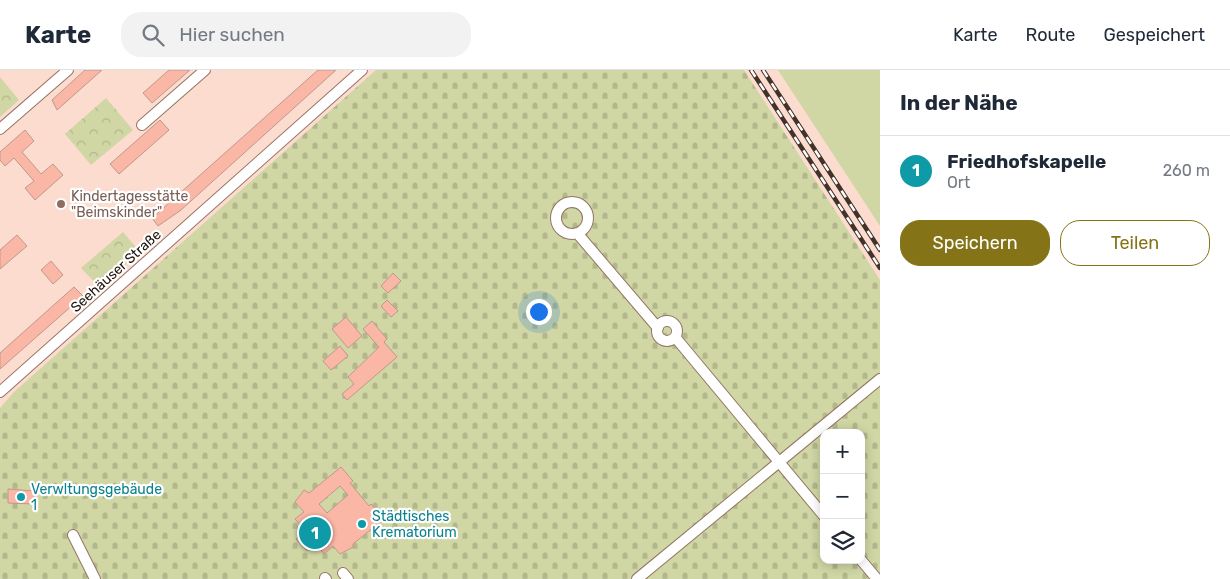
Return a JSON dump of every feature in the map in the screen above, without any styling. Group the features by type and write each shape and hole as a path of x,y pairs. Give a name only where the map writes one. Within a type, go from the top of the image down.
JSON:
{"street":[{"path":"0,129 68,70"},
{"path":"142,125 204,70"},
{"name":"Seehäuser Straße","path":"0,392 362,70"},
{"path":"577,233 658,328 659,335 664,340 675,337"},
{"path":"658,328 663,322 671,322 677,328 675,337"},
{"path":"675,337 820,511"},
{"path":"637,579 880,379"},
{"path":"73,535 95,579"},
{"path":"864,564 877,579"}],"green space":[{"path":"376,70 744,70 880,280 880,579 0,579 0,408 14,392"},
{"path":"778,70 880,70 880,226"},
{"path":"0,77 19,100 0,117"},
{"path":"106,98 133,130 91,165 65,134"},
{"path":"123,232 140,252 100,288 81,268"}],"building":[{"path":"85,70 102,70 57,110 52,100"},
{"path":"169,70 190,70 152,103 143,93"},
{"path":"318,70 336,70 181,210 158,226 152,218"},
{"path":"160,120 169,130 119,174 110,164"},
{"path":"25,130 34,141 22,152 41,174 53,164 63,175 35,200 25,188 34,181 14,158 5,166 0,160 0,152"},
{"path":"17,235 27,246 0,269 0,250"},
{"path":"51,261 63,275 53,284 41,270"},
{"path":"393,273 401,281 388,293 381,286"},
{"path":"74,287 83,296 0,369 0,353"},
{"path":"387,300 398,311 391,317 381,306"},
{"path":"346,317 362,336 348,348 332,329"},
{"path":"372,321 387,339 384,342 397,357 347,400 342,394 354,384 348,377 379,347 363,329"},
{"path":"340,346 348,356 331,370 323,361"},
{"path":"341,467 353,481 350,483 369,506 371,504 384,519 353,544 353,547 340,554 333,546 324,554 318,546 313,550 306,550 296,539 300,536 297,533 303,528 295,519 304,512 295,502 304,490 309,493","holes":["340,486 348,495 327,513 319,504"]},
{"name":"Verwltungsgebäude 1","path":"8,489 34,491 34,504 8,503"}],"railway":[{"path":"751,70 880,268"},
{"path":"763,70 880,250"}],"place":[{"name":"Kindertagesstätte \"Beimskinder\"","path":"61,204"},
{"name":"Verwltungsgebäude 1","path":"21,497"},
{"name":"Städtisches Krematorium","path":"362,524"},
{"name":"Friedhofskapelle","path":"315,533"}]}
